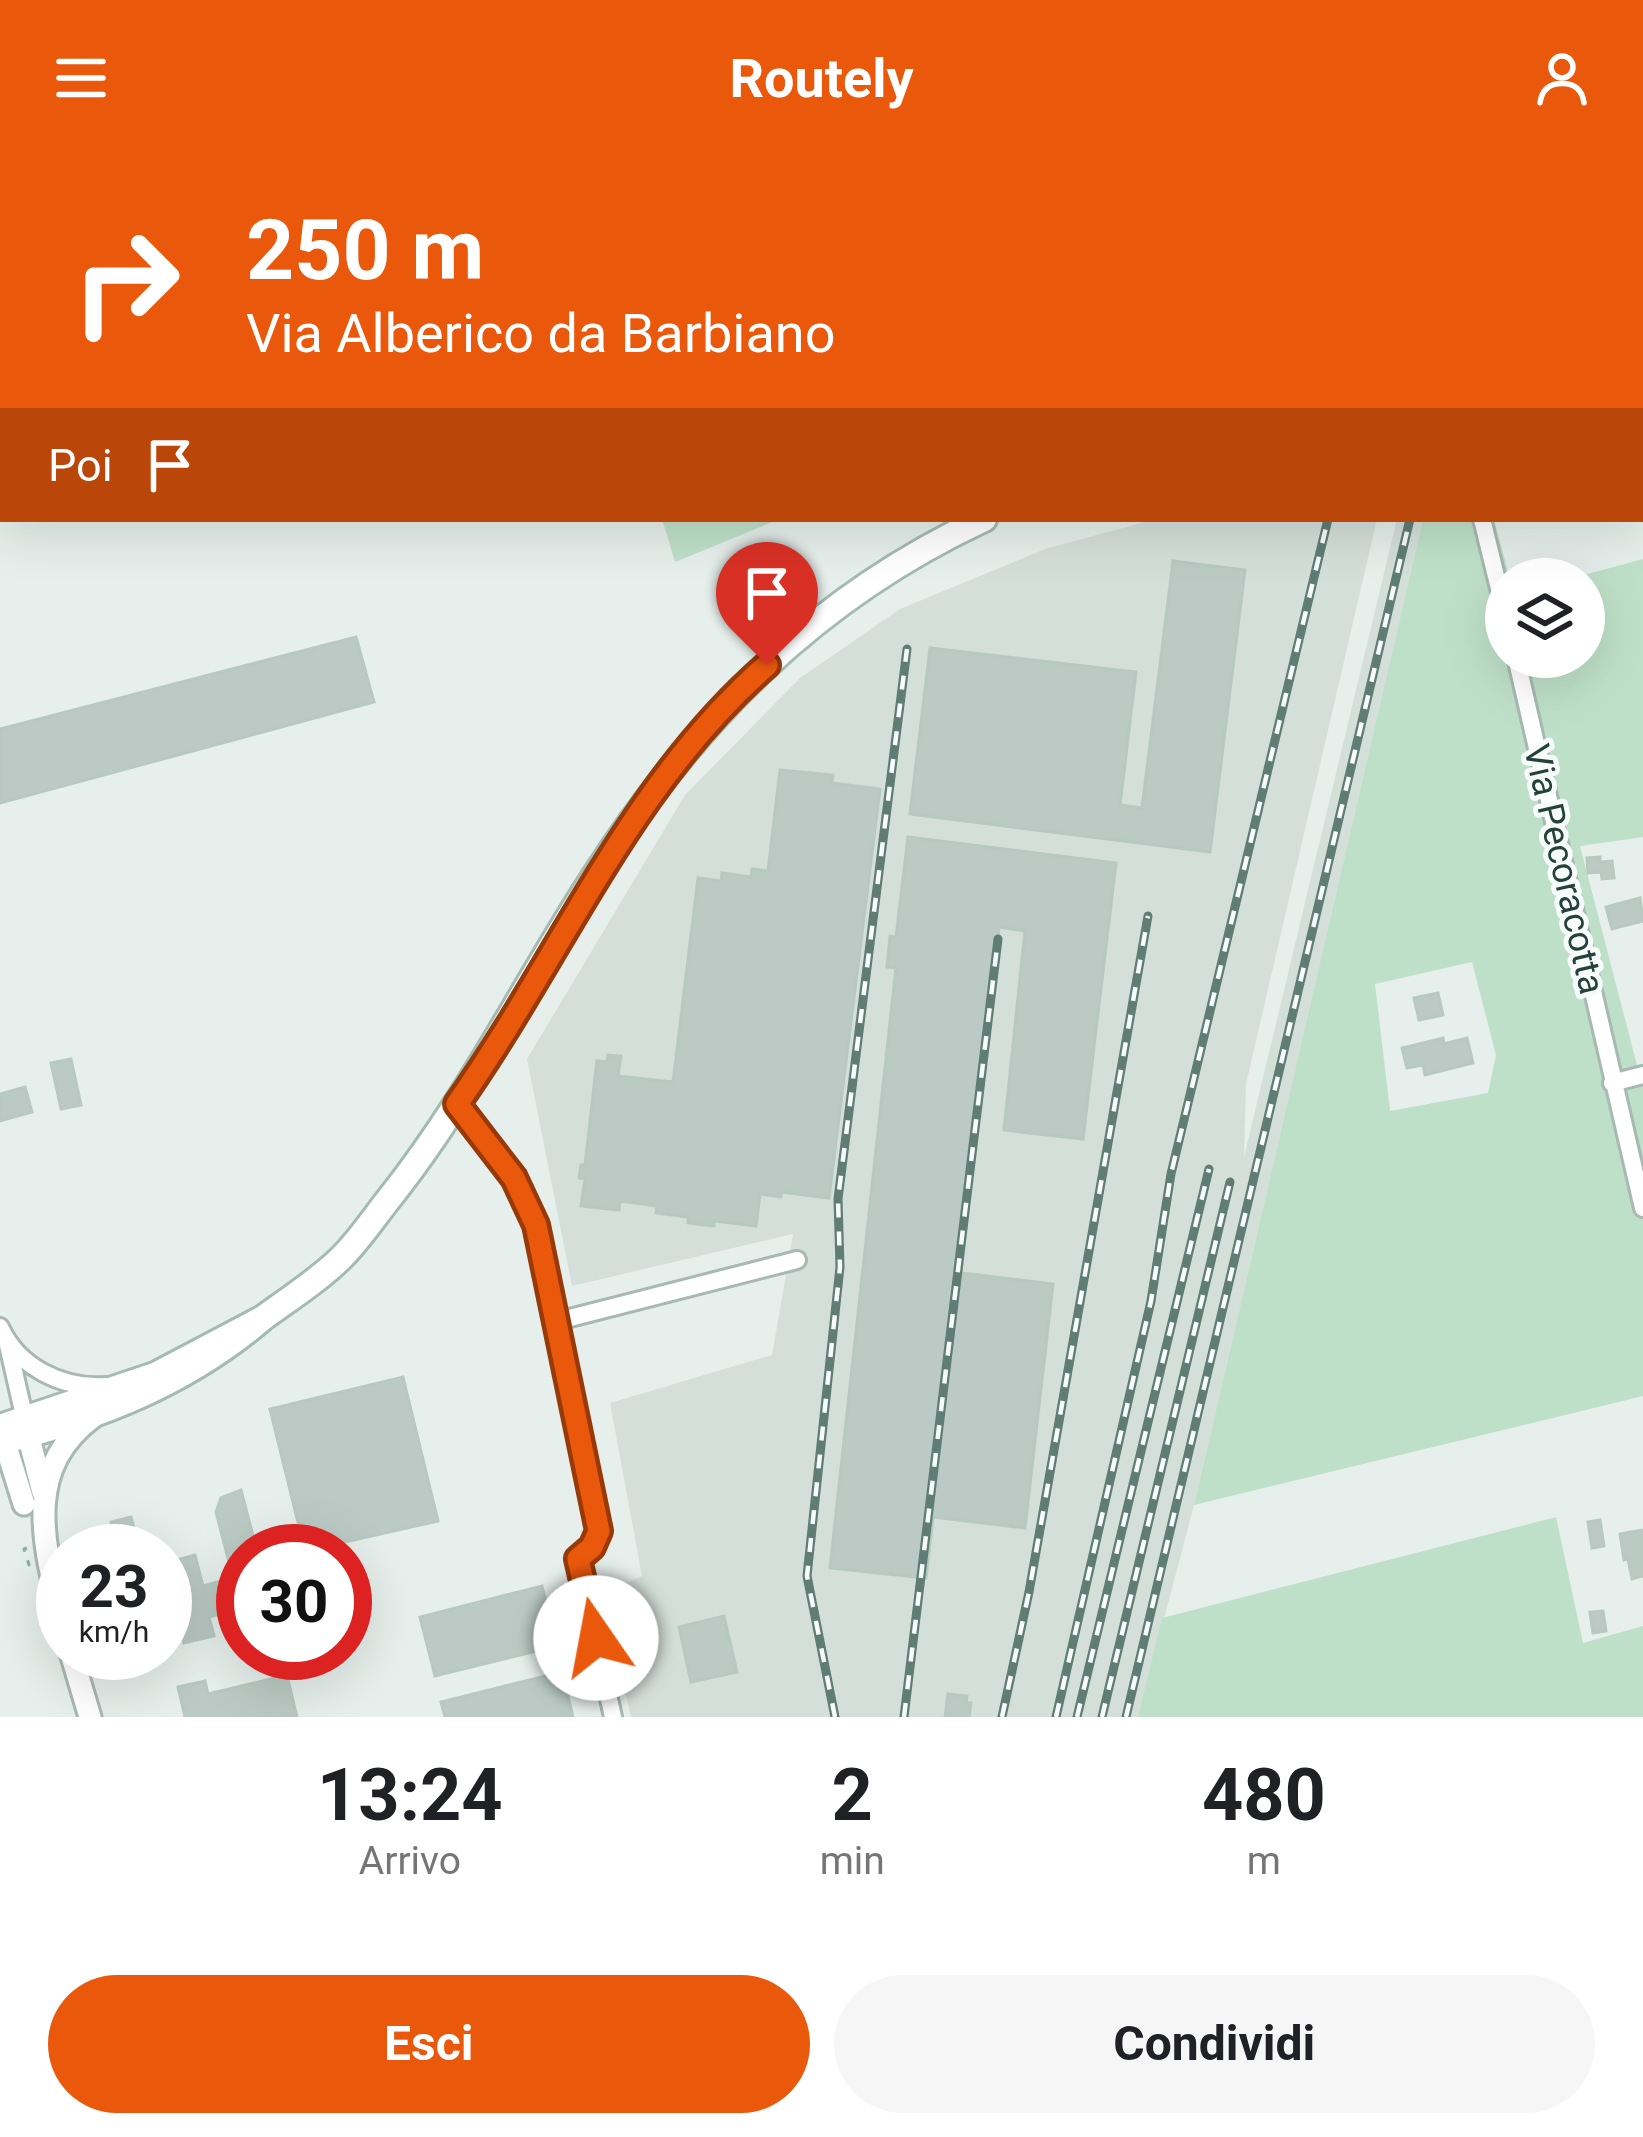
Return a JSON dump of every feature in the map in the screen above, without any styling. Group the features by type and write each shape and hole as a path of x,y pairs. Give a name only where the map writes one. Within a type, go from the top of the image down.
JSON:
{"main road":[{"path":"11,1431 105,1409 203,1365 342,1257 457,1104 594,877 662,780 732,695 838,603 932,543 978,522"},
{"path":"11,1431 136,1382 263,1318"}],"street":[{"path":"1483,522 1492,558"},
{"name":"Via Pecoracotta","path":"1521,678 1643,1208"},
{"path":"1612,1083 1643,1075"},
{"path":"457,1104 514,1178 536,1225 599,1531 592,1547 578,1559 613,1717"},
{"path":"559,1321 797,1260"},
{"path":"0,1327 8,1345 11,1431 40,1524"},
{"path":"8,1345 39,1372 62,1382 92,1387 136,1382"},
{"path":"33,1498 70,1438 105,1409"},
{"path":"0,1482 33,1498"},
{"path":"79,1680 90,1717"}],"shaded area":[{"path":"1145,522 1376,522 1246,1084 1244,1157 1396,522 1422,522 1194,1505 1138,1717 631,1717 603,1594 642,1576 610,1403 772,1355 793,1234 572,1286 527,1059 685,795 800,678 900,609 1045,549"}],"green space":[{"path":"663,522 773,522 675,562"},
{"path":"1422,522 1495,522 1504,558 1485,558 1485,678 1605,678 1605,569 1643,559 1643,837 1580,846 1643,1088 1643,1396 1194,1505","holes":["1472,962 1496,1055 1488,1093 1390,1111 1375,984"]},
{"path":"1556,1517 1583,1643 1643,1626 1643,1717 1138,1717 1162,1618"}],"building":[{"path":"1173,561 1245,570 1210,852 910,814 930,648 1136,672 1120,805 1142,808"},
{"path":"356,637 374,702 0,803 0,729"},
{"path":"780,770 833,775 832,783 880,789 829,1198 760,1194 756,1226 688,1223 688,1217 656,1213 657,1206 620,1201 619,1210 581,1206 585,1179 579,1178 581,1165 585,1165 597,1061 607,1062 608,1055 621,1056 618,1076 673,1082 698,878 721,881 722,873 751,877 752,869 768,871"},
{"path":"908,837 1116,863 1083,1139 1004,1130 1025,931 999,927 961,1273 1053,1284 1025,1528 933,1517 926,1578 830,1568 896,968 887,967 890,936 896,937"},
{"path":"1600,857 1600,862 1612,861 1614,878 1588,873 1587,858"},
{"path":"1640,898 1643,921 1612,929 1606,907"},
{"path":"1438,993 1443,1015 1419,1020 1414,998"},
{"path":"1443,1038 1444,1044 1467,1038 1473,1063 1425,1075 1423,1065 1407,1068 1402,1048"},
{"path":"71,1059 81,1105 61,1109 51,1063"},
{"path":"25,1087 32,1112 0,1121 0,1094"},
{"path":"403,1377 438,1521 372,1536 372,1524 298,1524 270,1409"},
{"path":"241,1490 250,1524 219,1524 216,1512 221,1498"},
{"path":"131,1517 133,1524 111,1524"},
{"path":"1600,1520 1604,1546 1592,1548 1588,1522"},
{"path":"1643,1530 1643,1576 1632,1579 1620,1534"},
{"path":"192,1556 203,1586 216,1583 216,1615 209,1617 214,1636 192,1641"},
{"path":"542,1586 557,1646 435,1676 420,1617"},
{"path":"1603,1611 1606,1631 1593,1633 1590,1612"},
{"path":"724,1616 737,1672 691,1682 679,1627"},
{"path":"562,1672 573,1717 445,1717 441,1702"},
{"path":"266,1680 288,1680 297,1717 185,1717 178,1687 205,1681 208,1694"},
{"path":"948,1694 967,1696 969,1717 945,1717"}],"railway":[{"path":"1056,1717 1151,1301 1171,1174 1327,522"},
{"path":"1126,1717 1409,522"},
{"path":"835,1717 807,1576 840,1267 838,1199 907,649"},
{"path":"1002,1717 1029,1592 1148,916"},
{"path":"904,1717 998,939"},
{"path":"1077,1717 1209,1169"},
{"path":"1102,1717 1230,1182"}],"route":[{"path":"596,1638 578,1559 592,1547 599,1531 536,1225 514,1178 457,1104 594,877 662,780 732,695 767,665"}]}
